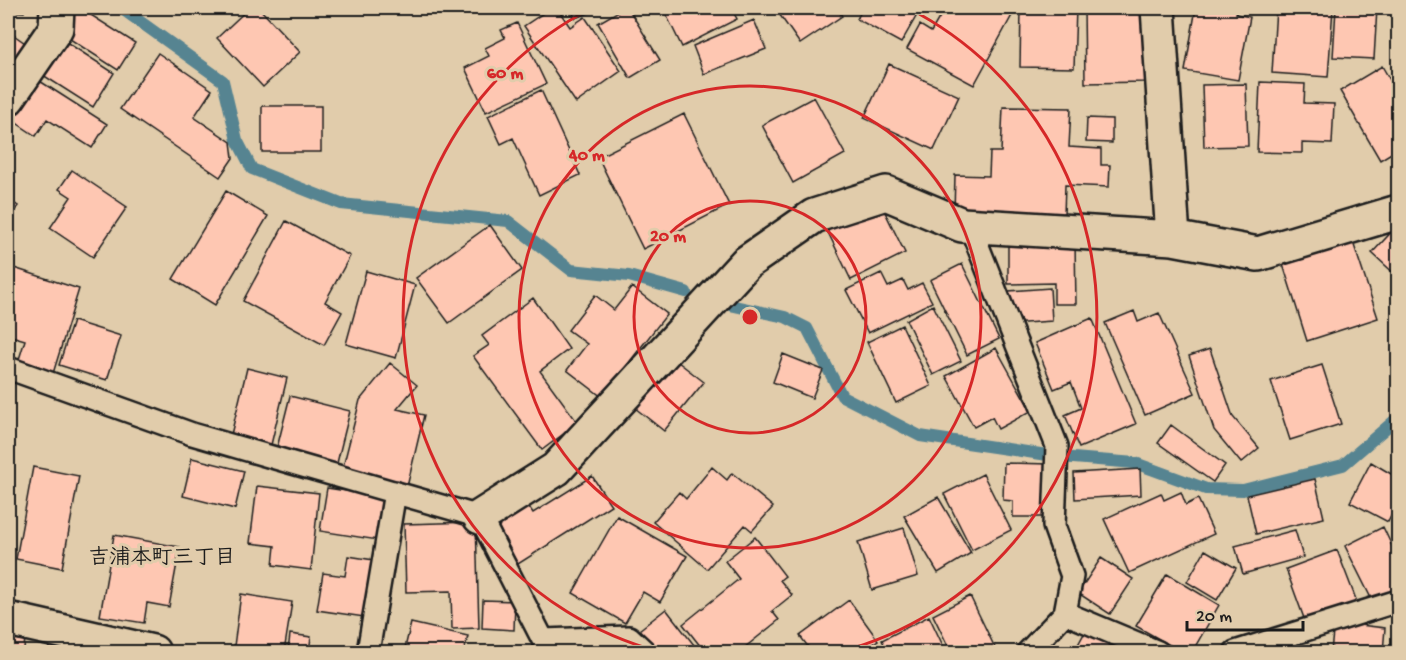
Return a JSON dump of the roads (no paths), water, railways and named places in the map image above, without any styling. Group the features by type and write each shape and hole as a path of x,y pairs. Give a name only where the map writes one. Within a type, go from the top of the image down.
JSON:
{"street":[{"path":"8,98 56,28 57,8"},
{"path":"1158,8 1173,238"},
{"path":"480,517 556,469 746,263 814,216 886,193 962,225 1173,238 1258,254 1398,212"},
{"path":"8,619 153,652"}],"lane":[{"path":"970,226 1057,446 1054,526 1072,576 1065,613 1028,652"},
{"path":"8,368 192,434 480,517 542,646 629,637 645,652"},
{"path":"368,652 395,492"},
{"path":"1235,652 1398,601"},
{"path":"1065,613 1158,652"}],"waterway":[{"path":"121,8 223,81 237,140 252,169 341,204 508,221 571,270 629,276 686,292"},
{"path":"725,304 785,317 807,328 842,396 920,436 1061,457 1135,463 1206,489 1243,490 1343,465 1398,419"}],"district":[{"name":"吉浦本町三丁目","path":"162,556"}]}
